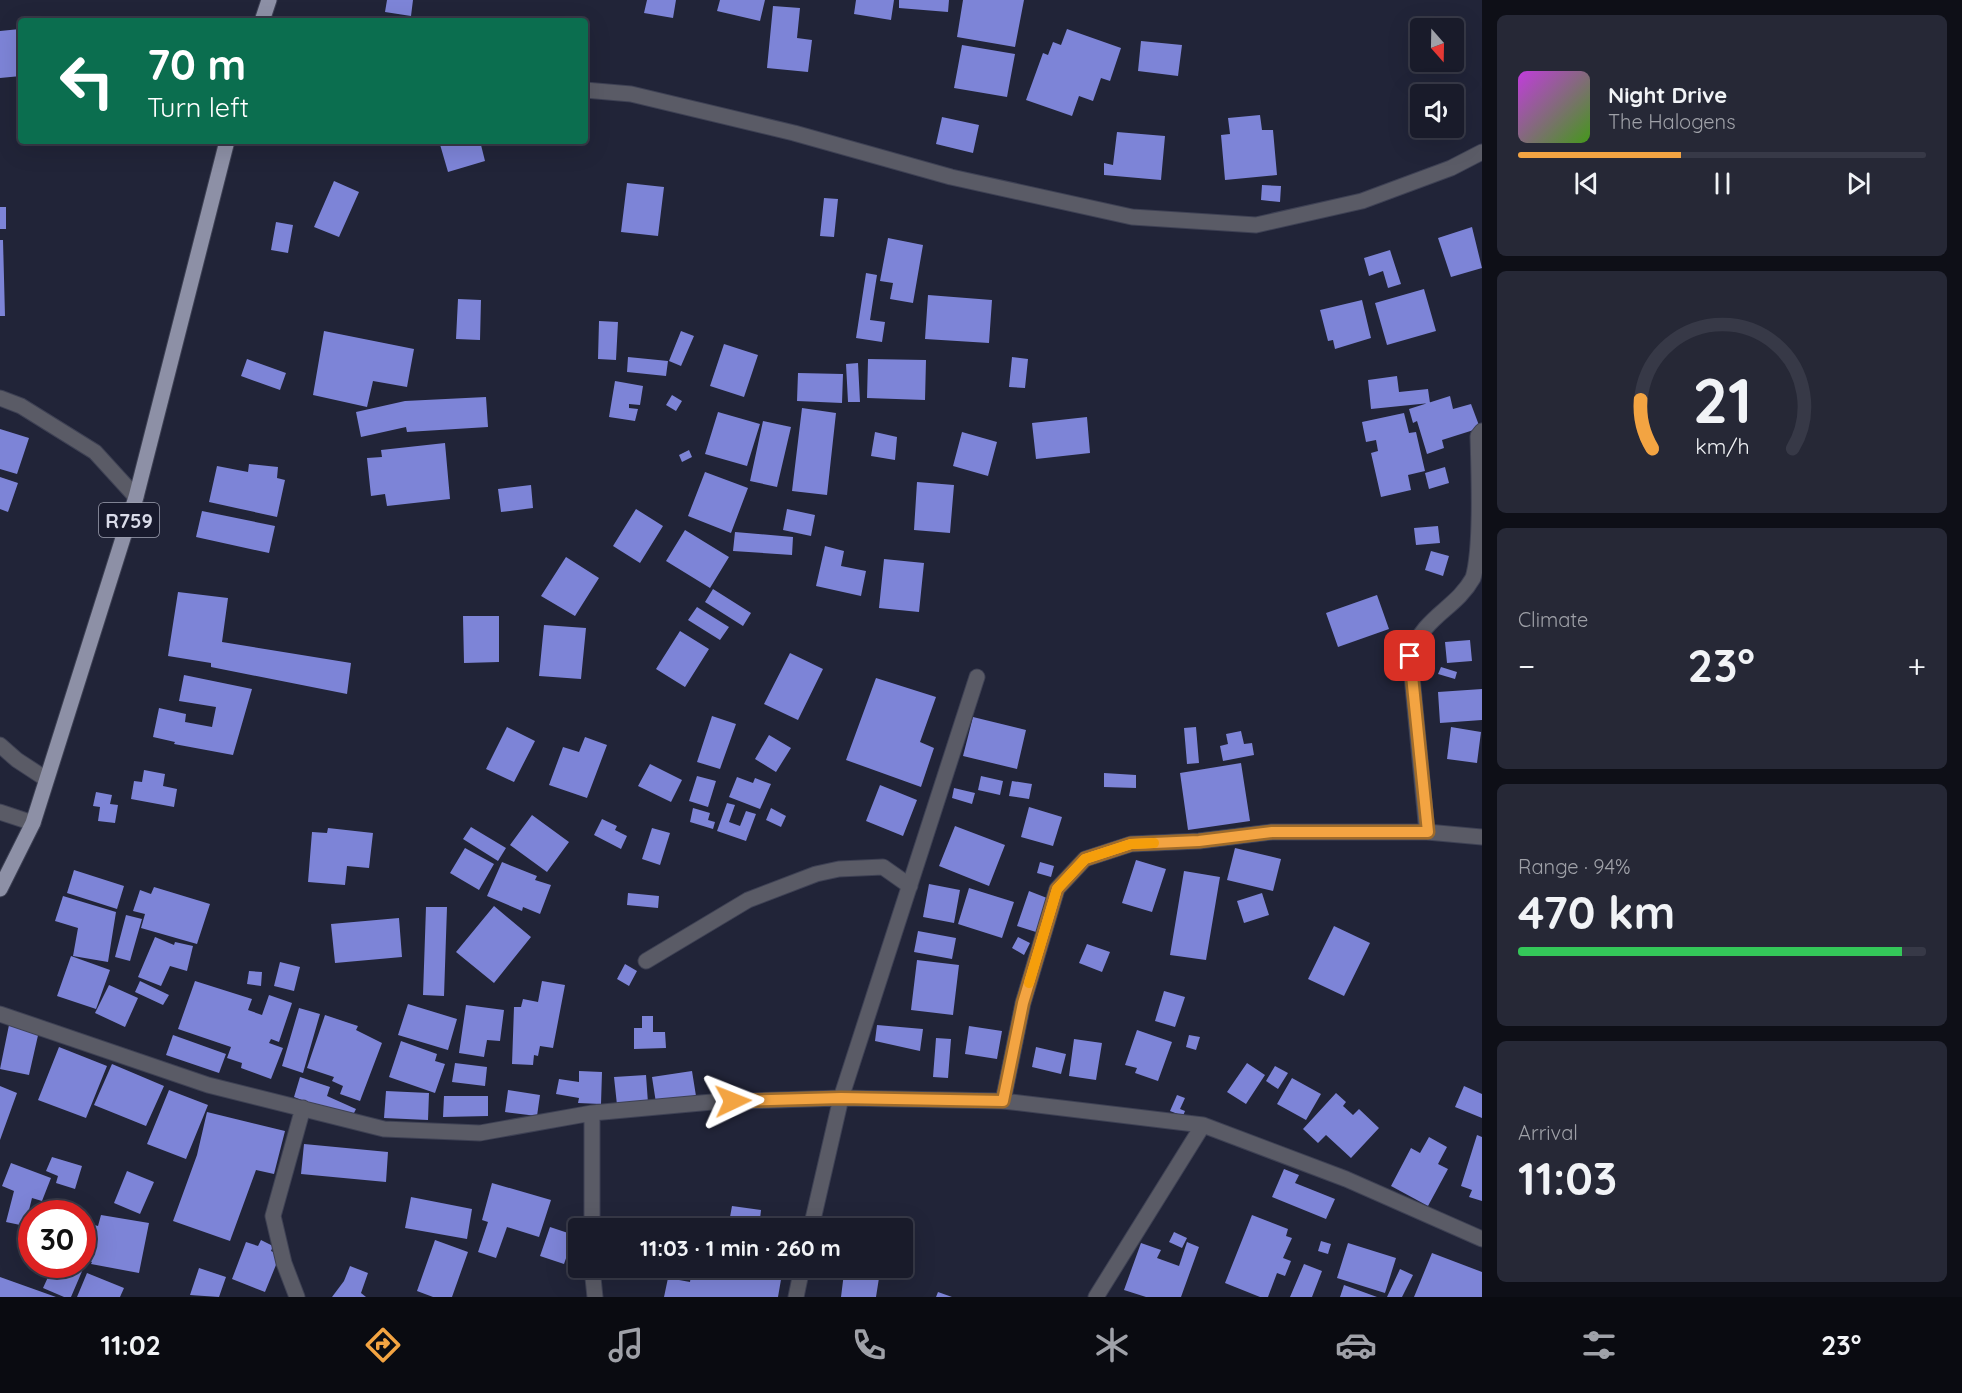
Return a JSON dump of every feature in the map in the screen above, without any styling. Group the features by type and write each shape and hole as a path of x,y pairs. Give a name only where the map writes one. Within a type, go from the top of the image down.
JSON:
{"main road":[{"path":"263,18 269,0"},
{"name":"R759","path":"0,889 33,823 136,497 226,144"}],"street":[{"path":"588,90 631,94 794,133 951,177 1132,217 1256,225 1362,201 1452,168 1482,152"},
{"path":"0,398 21,406 95,453 136,497"},
{"path":"1428,832 1410,656 1417,637 1428,623 1473,578 1481,553 1478,436 1482,431"},
{"path":"813,1218 841,1098 977,677"},
{"path":"0,745 17,760 46,779"},
{"path":"0,812 33,823"},
{"path":"1003,1101 1023,1003 1057,889 1085,859 1131,844 1199,841 1272,832 1428,832 1482,837"},
{"path":"646,961 748,900 816,874 839,869 883,867 910,886"},
{"path":"0,1014 208,1085 384,1129 480,1133 592,1113 712,1101 841,1098 1003,1101 1203,1125 1346,1179 1482,1239"},
{"path":"297,1297 284,1263 273,1216 303,1108"},
{"path":"592,1113 592,1218"},
{"path":"1096,1297 1203,1125"},
{"path":"593,1278 596,1297"},
{"path":"796,1297 800,1278"}],"building":[{"path":"387,0 413,0 411,16 385,12"},
{"path":"647,0 676,0 673,18 644,13"},
{"path":"720,0 765,0 760,21 717,11"},
{"path":"856,0 894,0 891,20 854,14"},
{"path":"899,0 949,0 948,12 899,8"},
{"path":"963,0 1024,0 1015,47 957,37"},
{"path":"773,6 800,8 797,38 812,40 808,72 767,68"},
{"path":"18,29 18,76 0,78 0,31"},
{"path":"1067,29 1121,48 1110,81 1101,78 1093,101 1079,96 1072,116 1026,100 1043,53 1048,55 1053,42 1061,45"},
{"path":"1141,41 1182,45 1178,76 1138,71"},
{"path":"962,45 1015,54 1007,97 954,88"},
{"path":"1260,115 1262,130 1273,130 1277,175 1225,180 1221,135 1230,134 1228,118"},
{"path":"942,117 979,125 973,153 936,144"},
{"path":"1117,132 1165,136 1161,180 1104,175 1104,163 1113,165"},
{"path":"440,144 481,144 485,161 448,172"},
{"path":"334,181 359,192 339,237 314,227"},
{"path":"627,183 664,187 658,236 621,232"},
{"path":"1262,185 1281,186 1280,202 1261,200"},
{"path":"824,198 838,199 834,237 820,236"},
{"path":"0,207 6,207 6,229 0,229"},
{"path":"276,222 293,225 288,253 271,250"},
{"path":"1472,227 1482,268 1451,277 1438,238"},
{"path":"888,238 923,245 913,303 890,299 893,283 880,281"},
{"path":"0,240 3,240 5,316 0,316"},
{"path":"1390,250 1401,284 1388,288 1383,271 1369,276 1364,258"},
{"path":"866,273 877,275 870,320 885,322 882,342 856,338"},
{"path":"1424,289 1436,331 1387,345 1375,303"},
{"path":"928,295 992,300 989,343 925,339"},
{"path":"458,299 481,300 480,340 456,339"},
{"path":"1362,300 1371,338 1335,349 1333,340 1328,341 1320,310"},
{"path":"599,321 618,322 616,360 598,359"},
{"path":"324,331 414,349 407,387 373,381 367,407 313,395"},
{"path":"681,331 694,336 681,366 669,361"},
{"path":"724,344 758,355 744,397 710,386"},
{"path":"628,357 668,361 666,376 627,372"},
{"path":"1012,357 1028,359 1025,388 1009,387"},
{"path":"247,359 286,373 280,390 241,376"},
{"path":"868,359 926,360 925,400 867,398"},
{"path":"858,363 860,402 848,402 846,364"},
{"path":"798,373 843,374 842,403 797,401"},
{"path":"1397,376 1399,392 1428,389 1430,403 1371,409 1368,380"},
{"path":"615,381 643,386 640,405 629,404 629,408 638,409 635,421 609,417"},
{"path":"672,395 682,401 676,411 666,405"},
{"path":"1450,396 1453,409 1471,404 1480,428 1442,440 1444,448 1427,454 1417,421 1413,423 1409,409"},
{"path":"486,397 488,427 407,432 406,427 361,437 356,412 405,401"},
{"path":"802,408 836,413 827,495 792,491"},
{"path":"718,412 760,424 747,466 705,454"},
{"path":"1404,413 1409,433 1416,432 1425,471 1408,475 1411,490 1381,497 1371,453 1378,451 1376,440 1366,442 1362,422"},
{"path":"1087,417 1090,453 1036,459 1032,423"},
{"path":"763,421 791,427 777,487 750,481"},
{"path":"0,429 29,438 17,474 0,469"},
{"path":"875,432 897,437 895,460 871,456"},
{"path":"962,432 997,442 988,476 953,466"},
{"path":"445,443 450,499 387,506 385,494 371,496 367,458 382,457 381,450"},
{"path":"689,450 692,457 682,462 679,455"},
{"path":"249,464 278,467 277,478 285,480 277,517 209,502 217,466 248,472"},
{"path":"1445,467 1449,483 1429,489 1425,473"},
{"path":"705,472 748,488 731,533 688,516"},
{"path":"0,477 18,483 8,512 0,509"},
{"path":"917,482 954,485 950,533 914,530"},
{"path":"531,485 533,508 501,512 498,489"},
{"path":"636,509 663,526 640,563 613,546"},
{"path":"787,509 815,515 811,536 783,530"},
{"path":"202,511 275,526 269,553 196,537"},
{"path":"1438,526 1440,543 1416,545 1414,528"},
{"path":"685,530 729,557 710,588 666,561"},
{"path":"735,532 793,537 792,555 733,551"},
{"path":"825,546 844,551 841,566 866,571 861,596 816,586"},
{"path":"1431,551 1449,556 1443,576 1425,570"},
{"path":"566,557 599,578 575,616 541,596"},
{"path":"884,559 924,563 919,612 879,608"},
{"path":"713,589 751,613 743,626 705,602"},
{"path":"178,592 228,598 222,642 351,663 347,694 211,667 211,663 168,656"},
{"path":"1377,595 1389,629 1338,647 1326,613"},
{"path":"697,607 729,627 720,640 688,620"},
{"path":"463,616 499,616 499,662 464,663"},
{"path":"544,625 586,628 581,679 539,676"},
{"path":"680,631 709,649 685,687 656,669"},
{"path":"1470,640 1472,661 1447,663 1445,642"},
{"path":"790,653 823,669 798,720 764,704"},
{"path":"1441,667 1457,672 1455,679 1438,674"},
{"path":"184,675 252,689 233,755 174,744 175,742 153,737 159,708 186,714 185,722 212,727 216,707 179,701"},
{"path":"876,678 936,697 920,742 934,748 921,787 846,760"},
{"path":"1482,689 1482,720 1440,723 1438,692"},
{"path":"712,716 736,724 720,769 697,762"},
{"path":"973,717 1026,730 1017,769 963,756"},
{"path":"507,727 535,741 514,782 486,769"},
{"path":"1196,727 1199,763 1187,764 1184,728"},
{"path":"1451,727 1481,732 1477,763 1447,759"},
{"path":"1241,731 1244,744 1252,743 1254,755 1223,761 1220,746 1228,744 1226,734"},
{"path":"769,735 791,748 776,772 755,759"},
{"path":"585,737 607,745 587,798 549,785 563,747 579,752"},
{"path":"1241,763 1250,821 1188,830 1180,773"},
{"path":"650,764 682,780 671,802 638,786"},
{"path":"144,770 165,774 163,786 177,789 174,807 131,799 134,781 142,782"},
{"path":"1104,773 1136,775 1136,788 1104,787"},
{"path":"697,776 716,781 708,807 689,801"},
{"path":"981,776 1003,781 1000,795 978,790"},
{"path":"737,777 753,783 755,778 771,784 760,809 729,797"},
{"path":"1012,781 1032,784 1029,799 1009,796"},
{"path":"880,785 917,800 903,836 866,821"},
{"path":"954,788 975,793 972,804 952,798"},
{"path":"96,792 112,795 110,804 118,805 115,823 98,821 100,807 93,806"},
{"path":"727,803 735,805 729,822 740,826 746,811 756,814 746,841 717,831"},
{"path":"1029,807 1062,817 1053,846 1021,837"},
{"path":"693,808 710,813 708,820 715,822 713,829 690,822"},
{"path":"771,808 786,816 781,827 766,820"},
{"path":"532,815 569,842 547,872 510,845"},
{"path":"602,819 617,826 615,830 627,836 621,849 594,835"},
{"path":"955,826 1005,845 989,886 939,866"},
{"path":"471,827 506,848 498,861 463,839"},
{"path":"328,828 373,833 369,868 347,866 345,885 308,882 312,832 327,833"},
{"path":"652,828 670,833 660,865 642,859"},
{"path":"465,848 494,864 479,890 450,873"},
{"path":"1235,848 1281,859 1273,891 1227,880"},
{"path":"1136,860 1166,869 1152,912 1122,903"},
{"path":"502,862 537,876 535,880 551,885 540,914 523,907 522,911 487,896"},
{"path":"1040,862 1054,866 1051,877 1037,873"},
{"path":"74,870 124,886 117,909 67,893"},
{"path":"1184,871 1220,877 1206,960 1170,955"},
{"path":"929,884 960,890 954,923 923,917"},
{"path":"154,887 210,904 197,944 141,928 145,914 133,911 140,890 151,894"},
{"path":"969,888 1014,902 1002,938 958,924"},
{"path":"1029,891 1047,898 1036,932 1017,926"},
{"path":"628,893 659,896 658,908 627,905"},
{"path":"1262,893 1269,915 1244,923 1237,901"},
{"path":"63,896 116,912 108,962 73,956 78,928 55,921"},
{"path":"494,906 531,937 494,983 456,952"},
{"path":"426,907 447,907 444,996 423,995"},
{"path":"126,915 142,919 130,961 115,957"},
{"path":"399,918 402,957 335,963 331,924"},
{"path":"1334,926 1370,943 1344,996 1308,979"},
{"path":"918,931 956,938 952,959 914,952"},
{"path":"155,937 174,945 175,942 193,946 187,971 170,966 161,986 138,977"},
{"path":"1018,937 1030,943 1024,955 1012,948"},
{"path":"1087,944 1110,952 1102,972 1079,963"},
{"path":"71,956 110,970 96,1009 57,996"},
{"path":"917,960 959,965 953,1015 911,1010"},
{"path":"280,962 300,967 294,991 274,986"},
{"path":"625,964 637,971 629,986 617,979"},
{"path":"249,971 262,972 261,986 247,984"},
{"path":"140,981 169,995 163,1005 135,992"},
{"path":"195,981 252,999 248,1010 262,1015 269,995 292,1003 279,1042 271,1039 269,1043 283,1048 271,1079 241,1068 242,1063 227,1058 231,1047 178,1029"},
{"path":"542,981 565,985 553,1048 540,1046 538,1056 534,1055 533,1065 512,1064 514,1007 521,1007 523,999 538,1002"},
{"path":"109,985 138,998 125,1027 95,1013"},
{"path":"1164,991 1185,997 1175,1027 1155,1021"},
{"path":"408,1004 457,1019 448,1050 398,1035"},
{"path":"466,1005 504,1010 500,1041 487,1040 484,1057 459,1053"},
{"path":"299,1008 320,1014 303,1073 282,1066"},
{"path":"325,1015 358,1026 356,1030 382,1043 360,1101 340,1094 343,1086 332,1081 334,1077 307,1068"},
{"path":"642,1016 653,1016 653,1032 665,1032 666,1048 634,1049 634,1028 642,1028"},
{"path":"9,1025 39,1031 29,1075 0,1069"},
{"path":"877,1025 923,1029 920,1051 875,1041"},
{"path":"969,1026 1002,1031 997,1059 965,1054"},
{"path":"1137,1030 1172,1042 1158,1081 1135,1073 1137,1068 1125,1065"},
{"path":"173,1035 226,1054 219,1073 166,1055"},
{"path":"1189,1035 1200,1037 1196,1050 1186,1047"},
{"path":"936,1038 951,1039 948,1078 933,1077"},
{"path":"1074,1039 1102,1043 1096,1080 1069,1076"},
{"path":"401,1041 437,1054 435,1061 445,1064 435,1093 389,1077"},
{"path":"59,1047 107,1066 86,1118 38,1100"},
{"path":"1036,1047 1066,1054 1061,1074 1032,1067"},
{"path":"455,1063 487,1067 485,1086 452,1082"},
{"path":"1247,1063 1265,1075 1246,1104 1227,1092"},
{"path":"112,1064 164,1086 146,1126 94,1105"},
{"path":"1275,1066 1288,1073 1278,1089 1266,1081"},
{"path":"579,1071 602,1072 601,1104 578,1103 579,1098 556,1094 559,1079 579,1082"},
{"path":"692,1071 696,1096 656,1103 652,1077"},
{"path":"646,1075 648,1103 617,1105 614,1077"},
{"path":"300,1077 330,1087 327,1096 356,1109 351,1119 294,1097"},
{"path":"1292,1078 1321,1094 1306,1120 1277,1104"},
{"path":"0,1086 17,1093 0,1140"},
{"path":"1464,1086 1482,1094 1482,1118 1455,1107"},
{"path":"169,1090 208,1105 186,1159 147,1144"},
{"path":"508,1090 540,1095 537,1116 505,1112"},
{"path":"386,1091 429,1093 428,1120 384,1118"},
{"path":"1336,1093 1346,1102 1343,1106 1353,1115 1359,1109 1379,1128 1351,1158 1326,1135 1318,1143 1303,1129"},
{"path":"1177,1095 1185,1098 1180,1109 1185,1111 1183,1116 1170,1111"},
{"path":"444,1096 488,1096 488,1116 443,1117"},
{"path":"207,1112 285,1131 274,1174 256,1170 230,1241 173,1221 197,1155"},
{"path":"1477,1135 1482,1137 1482,1201 1469,1197 1472,1190 1461,1186"},
{"path":"1429,1137 1447,1147 1438,1164 1448,1169 1428,1206 1391,1186 1411,1148 1420,1153"},
{"path":"304,1144 388,1152 386,1182 301,1174"},
{"path":"52,1157 82,1166 75,1189 56,1183 58,1176 46,1171"},
{"path":"11,1163 51,1178 42,1200 32,1198 32,1200 18,1200 18,1225 6,1222 14,1191 2,1186"},
{"path":"1284,1169 1299,1175 1295,1183 1335,1199 1326,1219 1272,1197"},
{"path":"127,1171 154,1182 140,1214 114,1203"},
{"path":"492,1183 551,1200 539,1237 507,1227 496,1258 478,1252 488,1222 482,1220"},
{"path":"411,1197 472,1209 467,1239 405,1228"},
{"path":"732,1206 761,1210 760,1218 730,1218"},
{"path":"101,1215 149,1223 139,1273 96,1265 96,1225 98,1226"},
{"path":"1252,1215 1288,1229 1286,1236 1292,1238 1283,1258 1291,1261 1285,1276 1277,1273 1268,1297 1260,1297 1225,1283"},
{"path":"550,1227 568,1233 568,1252 564,1264 540,1256"},
{"path":"1174,1232 1187,1238 1182,1248 1169,1242"},
{"path":"261,1240 273,1246 271,1251 280,1255 265,1292 232,1279 246,1242 258,1246"},
{"path":"435,1240 468,1252 452,1297 433,1297 417,1291"},
{"path":"1321,1241 1331,1244 1328,1254 1318,1251"},
{"path":"1187,1242 1199,1247 1181,1297 1146,1297 1124,1290 1141,1243 1161,1250 1157,1258 1179,1266"},
{"path":"1348,1243 1396,1258 1385,1293 1337,1278"},
{"path":"1432,1253 1482,1272 1482,1297 1414,1297"},
{"path":"1304,1264 1322,1271 1312,1297 1290,1297"},
{"path":"350,1266 368,1273 361,1293 366,1297 332,1297 344,1281"},
{"path":"199,1268 226,1277 219,1297 190,1295"},
{"path":"1400,1269 1413,1275 1402,1297 1387,1297"},
{"path":"0,1277 56,1297 0,1297"},
{"path":"96,1277 124,1288 120,1297 77,1297 85,1278"},
{"path":"48,1278 79,1278 71,1297 64,1297 43,1288"},
{"path":"668,1278 690,1282 691,1278 781,1278 778,1297 664,1297"},
{"path":"843,1278 879,1278 876,1297 841,1297"},
{"path":"1344,1285 1377,1297 1340,1297"},
{"path":"938,1292 952,1297 936,1297"}],"slow traffic":[{"path":"1029,983 1057,889 1085,859 1131,844 1154,843"}],"route":[{"path":"733,1101 841,1098 1003,1101 1023,1003 1057,889 1085,859 1131,844 1199,841 1272,832 1428,832 1410,656"}]}
